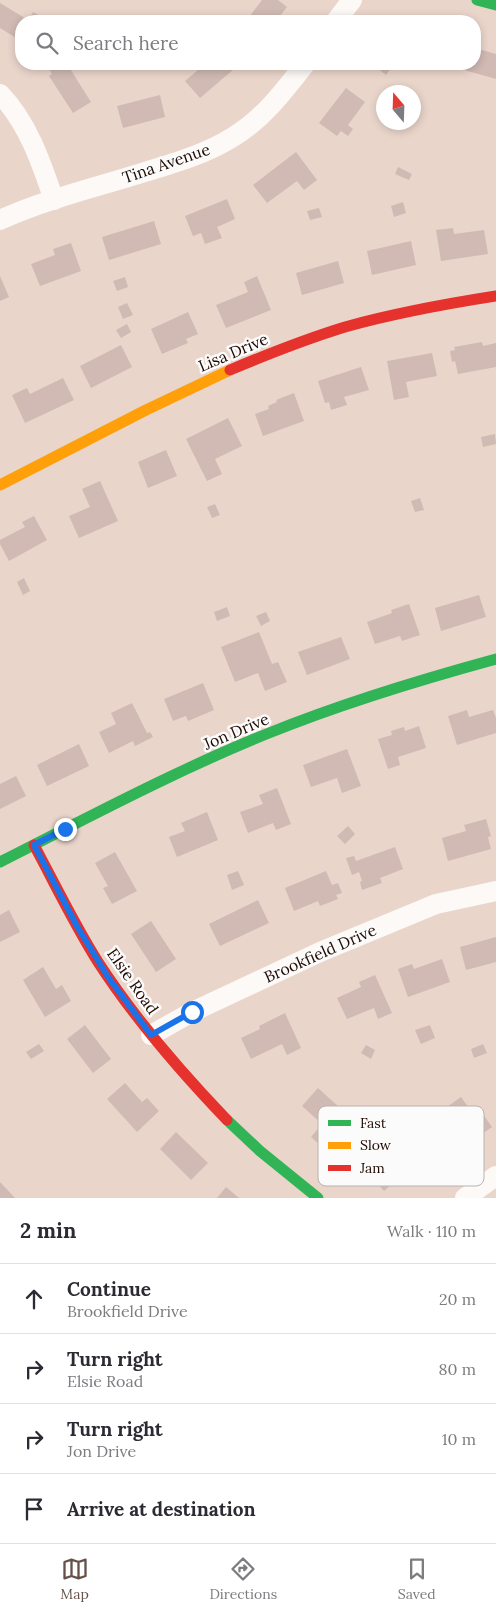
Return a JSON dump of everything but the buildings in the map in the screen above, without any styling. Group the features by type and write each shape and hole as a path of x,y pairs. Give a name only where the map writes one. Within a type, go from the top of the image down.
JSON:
{"street":[{"path":"341,15 352,0"},
{"path":"477,0 496,6"},
{"name":"Tina Avenue","path":"0,220 54,200 179,162 208,150 234,137 260,117 282,94 300,70"},
{"path":"0,94 9,103 28,131 54,200"},
{"name":"Lisa Drive","path":"0,486 181,393 238,366 297,342 356,324 422,308 496,296"},
{"name":"Jon Drive","path":"0,862 238,746 396,688 496,659"},
{"name":"Elsie Road","path":"34,845 78,928 108,977 151,1035 205,1096 246,1138 318,1198"},
{"name":"Brookfield Drive","path":"151,1035 192,1012 259,979 338,944 436,904 496,891"},
{"path":"484,1185 496,1176"},
{"path":"465,1198 482,1186"}],"traffic: fast":[{"path":"477,0 496,5"},
{"path":"0,862 167,778 269,733 381,693 496,659"},
{"path":"227,1120 260,1151 318,1198"}],"traffic: slow":[{"path":"0,485 146,410 230,370"}],"traffic: jam":[{"path":"230,370 287,347 345,327 420,309 496,296"},
{"path":"34,845 81,933 112,983 159,1044 227,1120"}],"route":[{"path":"65,829 34,845 78,928 108,977 151,1035 192,1012"}]}
